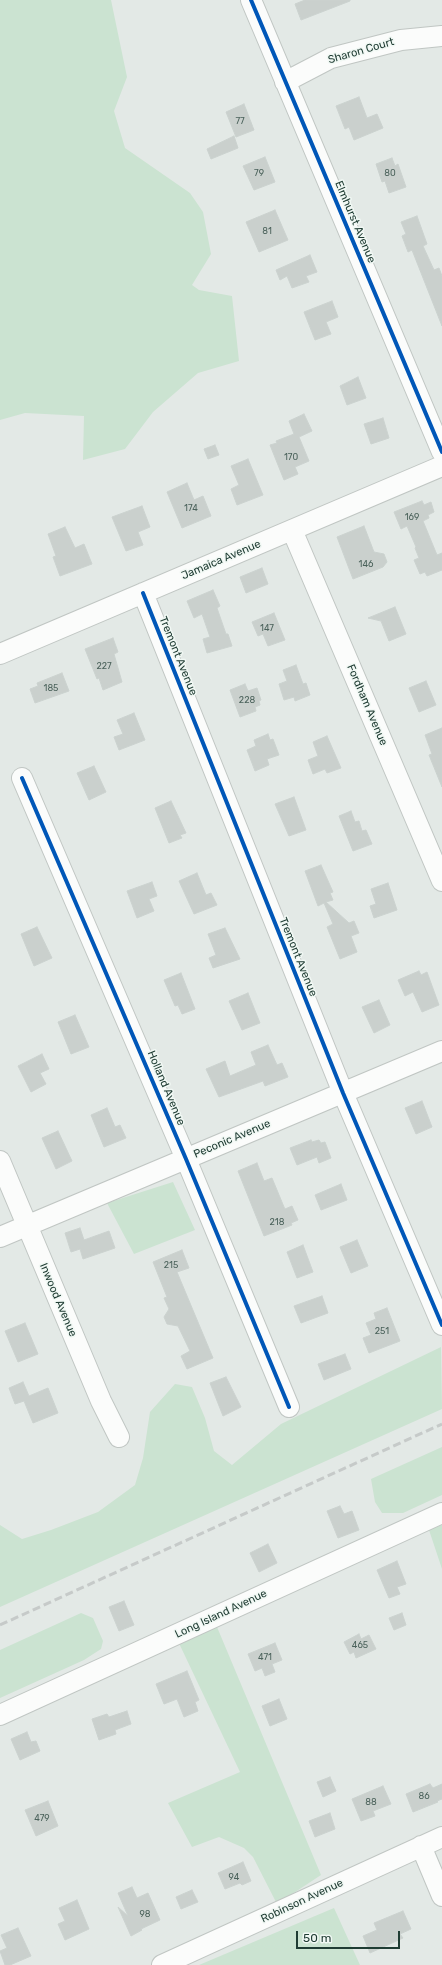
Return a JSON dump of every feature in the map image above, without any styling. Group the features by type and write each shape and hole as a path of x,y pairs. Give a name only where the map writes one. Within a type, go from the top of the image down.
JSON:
{"street":[{"name":"Elmhurst Avenue","path":"251,0 442,452"},
{"name":"Sharon Court","path":"285,82 332,58 400,40 442,36"},
{"name":"Jamaica Avenue","path":"0,654 442,466"},
{"name":"Fordham Avenue","path":"292,530 442,881"},
{"name":"Tremont Avenue","path":"143,593 343,1093 442,1325"},
{"name":"Holland Avenue","path":"22,778 186,1159 289,1407"},
{"name":"Peconic Avenue","path":"0,1237 442,1051"},
{"name":"Inwood Avenue","path":"0,1161 101,1401 119,1437"},
{"name":"Long Island Avenue","path":"0,1715 442,1513"},
{"name":"Robinson Avenue","path":"162,1965 442,1837"},
{"path":"421,1846 442,1896"}],"green space":[{"path":"0,0 111,0 127,77 114,111 125,148 190,193 203,212 211,254 192,285 199,290 232,296 239,361 198,373 153,412 125,449 83,460 84,416 25,413 0,420"},
{"path":"173,1182 195,1230 134,1254 107,1203"},
{"path":"441,1347 442,1409 0,1607 0,1525 22,1539 51,1530 98,1512 135,1485 143,1458 150,1412 175,1384 192,1387 205,1418 214,1451 232,1465 281,1424"},
{"path":"442,1447 442,1495 403,1513 382,1513 375,1502 371,1479"},
{"path":"442,1525 442,1569 429,1530"},
{"path":"81,1613 93,1618 103,1641 101,1649 84,1660 0,1698 0,1650"},
{"path":"217,1627 321,1875 277,1904 253,1857 244,1848 219,1837 192,1847 168,1803 240,1772 177,1639"},
{"path":"334,1908 360,1965 199,1965"}],"building":[{"path":"305,0 350,1 301,20 295,4"},
{"path":"359,97 367,118 377,114 383,128 354,140 349,127 345,129 336,106"},
{"path":"244,104 254,130 236,137 226,112"},
{"path":"234,136 238,148 211,159 207,149"},
{"path":"265,157 275,182 254,190 243,166"},
{"path":"392,158 395,166 398,164 406,187 389,193 385,181 382,182 376,164"},
{"path":"275,210 288,240 259,252 246,222"},
{"path":"417,216 427,244 423,246 434,270 439,268 442,276 442,326 412,250 408,252 402,236 406,234 401,222"},
{"path":"310,255 317,272 306,276 309,282 292,288 287,276 280,280 276,270"},
{"path":"332,301 338,317 326,322 331,334 315,340 304,312"},
{"path":"358,377 366,398 347,405 340,386"},
{"path":"304,414 312,431 299,437 309,461 295,467 298,474 284,480 270,445 294,434 289,421"},
{"path":"383,418 389,438 371,444 364,424"},
{"path":"215,445 219,455 208,459 204,449"},
{"path":"248,459 263,495 237,505 231,489 239,485 231,466"},
{"path":"187,483 194,500 203,496 211,516 182,528 167,492"},
{"path":"422,501 424,505 431,502 434,512 428,515 429,518 423,521 437,555 442,553 442,570 427,576 425,572 420,574 414,560 419,558 415,548 416,547 407,526 401,529 394,512"},
{"path":"142,506 150,527 138,532 143,545 126,551 112,517"},
{"path":"364,526 374,552 384,554 387,562 383,567 353,579 337,537"},
{"path":"65,527 75,548 84,544 92,564 60,576 53,557 56,556 48,534"},
{"path":"262,568 268,584 246,593 240,577"},
{"path":"213,590 220,606 217,608 232,646 207,653 203,639 210,637 202,614 194,618 187,601"},
{"path":"395,607 406,634 389,641 381,621 368,618"},
{"path":"274,613 285,640 268,646 263,634 258,636 252,622"},
{"path":"113,638 118,652 114,654 122,682 103,690 85,649"},
{"path":"296,665 303,684 306,683 310,695 295,701 294,697 284,700 279,684 287,681 283,670"},
{"path":"62,673 69,691 35,703 30,689 38,686 37,683"},
{"path":"426,681 436,705 419,712 409,688"},
{"path":"245,684 248,691 257,688 261,700 259,701 260,705 255,707 256,711 240,717 230,690"},
{"path":"134,713 145,740 119,750 114,737 123,734 117,720"},
{"path":"442,728 442,787 429,755 432,754 425,735"},
{"path":"268,734 270,740 273,739 279,755 267,759 269,765 255,771 247,750 256,746 254,740"},
{"path":"327,736 341,768 327,773 325,769 313,774 308,760 318,756 313,742"},
{"path":"94,766 106,792 89,800 77,773"},
{"path":"294,797 306,830 289,836 275,804"},
{"path":"171,801 186,833 180,835 182,838 169,843 155,808"},
{"path":"351,811 355,822 359,821 362,831 366,830 372,844 353,851 339,816"},
{"path":"321,865 333,892 330,893 333,900 326,902 349,923 354,921 359,933 351,936 357,952 340,959 327,927 333,924 324,903 318,906 305,871"},
{"path":"197,873 206,895 211,893 217,905 194,914 179,881"},
{"path":"152,882 157,896 149,899 154,911 137,918 127,891"},
{"path":"388,883 397,910 374,918 370,906 376,904 371,889"},
{"path":"37,927 52,958 34,966 21,934"},
{"path":"225,928 240,959 213,968 209,958 216,955 208,934"},
{"path":"419,971 421,975 427,972 439,1005 422,1012 413,992 405,996 398,980"},
{"path":"181,973 195,1009 182,1014 178,1005 175,1006 164,980"},
{"path":"248,993 260,1023 242,1030 229,1001"},
{"path":"379,1000 390,1025 374,1033 362,1007"},
{"path":"75,1015 89,1047 71,1054 58,1022"},
{"path":"268,1045 277,1065 282,1063 288,1077 265,1086 263,1081 219,1097 206,1069 225,1061 230,1076 256,1065 251,1052"},
{"path":"42,1054 49,1069 40,1073 46,1084 31,1092 18,1066"},
{"path":"422,1101 432,1127 416,1134 405,1108"},
{"path":"107,1108 115,1127 120,1125 126,1138 104,1147 91,1115"},
{"path":"58,1131 72,1161 56,1169 42,1138"},
{"path":"311,1140 312,1142 319,1140 321,1143 325,1142 331,1158 319,1163 317,1157 297,1165 290,1148"},
{"path":"257,1163 264,1181 272,1178 285,1209 292,1206 298,1220 291,1223 292,1225 264,1236 238,1171"},
{"path":"341,1184 347,1200 321,1210 315,1195"},
{"path":"80,1228 84,1240 109,1231 115,1248 83,1259 80,1249 71,1252 65,1233"},
{"path":"357,1240 368,1266 351,1273 340,1247"},
{"path":"303,1245 313,1272 297,1278 287,1252"},
{"path":"182,1250 189,1268 177,1272 213,1358 187,1369 181,1356 190,1351 178,1326 167,1324 164,1317 169,1309 164,1298 167,1297 153,1262"},
{"path":"322,1296 328,1313 301,1323 294,1306"},
{"path":"387,1308 400,1341 369,1353 363,1338 371,1335 366,1323 376,1319 374,1313"},
{"path":"25,1323 38,1354 18,1362 5,1331"},
{"path":"345,1354 351,1369 324,1380 318,1364"},
{"path":"226,1377 241,1407 223,1416 210,1383"},
{"path":"23,1382 29,1396 48,1388 58,1413 33,1423 24,1401 15,1404 9,1388"},
{"path":"340,1506 344,1514 352,1511 359,1530 338,1538 327,1511"},
{"path":"268,1544 277,1563 259,1572 250,1553"},
{"path":"397,1561 406,1584 397,1587 400,1594 389,1598 377,1570"},
{"path":"124,1601 134,1625 119,1631 109,1607"},
{"path":"402,1613 406,1625 394,1630 389,1618"},
{"path":"359,1634 361,1639 369,1635 376,1649 356,1658 354,1652 350,1654 344,1642"},
{"path":"275,1643 282,1660 272,1664 275,1672 265,1676 262,1668 255,1671 248,1654"},
{"path":"187,1671 199,1700 195,1702 198,1711 184,1717 177,1699 164,1704 156,1684"},
{"path":"279,1699 287,1719 270,1726 262,1706"},
{"path":"127,1711 131,1724 115,1730 116,1734 99,1740 92,1719 107,1714 109,1717"},
{"path":"27,1732 31,1742 36,1741 40,1751 20,1760 11,1739"},
{"path":"330,1777 336,1791 323,1797 317,1782"},
{"path":"430,1784 433,1788 442,1784 442,1799 413,1812 406,1794"},
{"path":"383,1786 391,1804 373,1811 375,1816 361,1821 352,1799"},
{"path":"48,1801 58,1826 36,1836 25,1810"},
{"path":"330,1813 335,1829 315,1837 309,1821"},
{"path":"243,1862 251,1881 242,1885 240,1883 225,1889 218,1873"},
{"path":"132,1887 137,1898 148,1893 160,1920 141,1929 142,1930 131,1936 118,1907 128,1916 118,1893"},
{"path":"192,1890 198,1902 181,1909 176,1897"},
{"path":"77,1900 89,1929 65,1940 58,1924 65,1921 59,1908"},
{"path":"403,1911 411,1929 400,1934 403,1938 370,1953 363,1936 377,1930 374,1923"},
{"path":"18,1928 31,1956 10,1965 5,1965 0,1951 7,1948 1,1935"}],"railway":[{"path":"0,1625 442,1424"}],"cycle path":[{"path":"251,0 442,452"},
{"path":"143,593 343,1093 442,1325"},
{"path":"22,778 186,1159 289,1407"}]}
